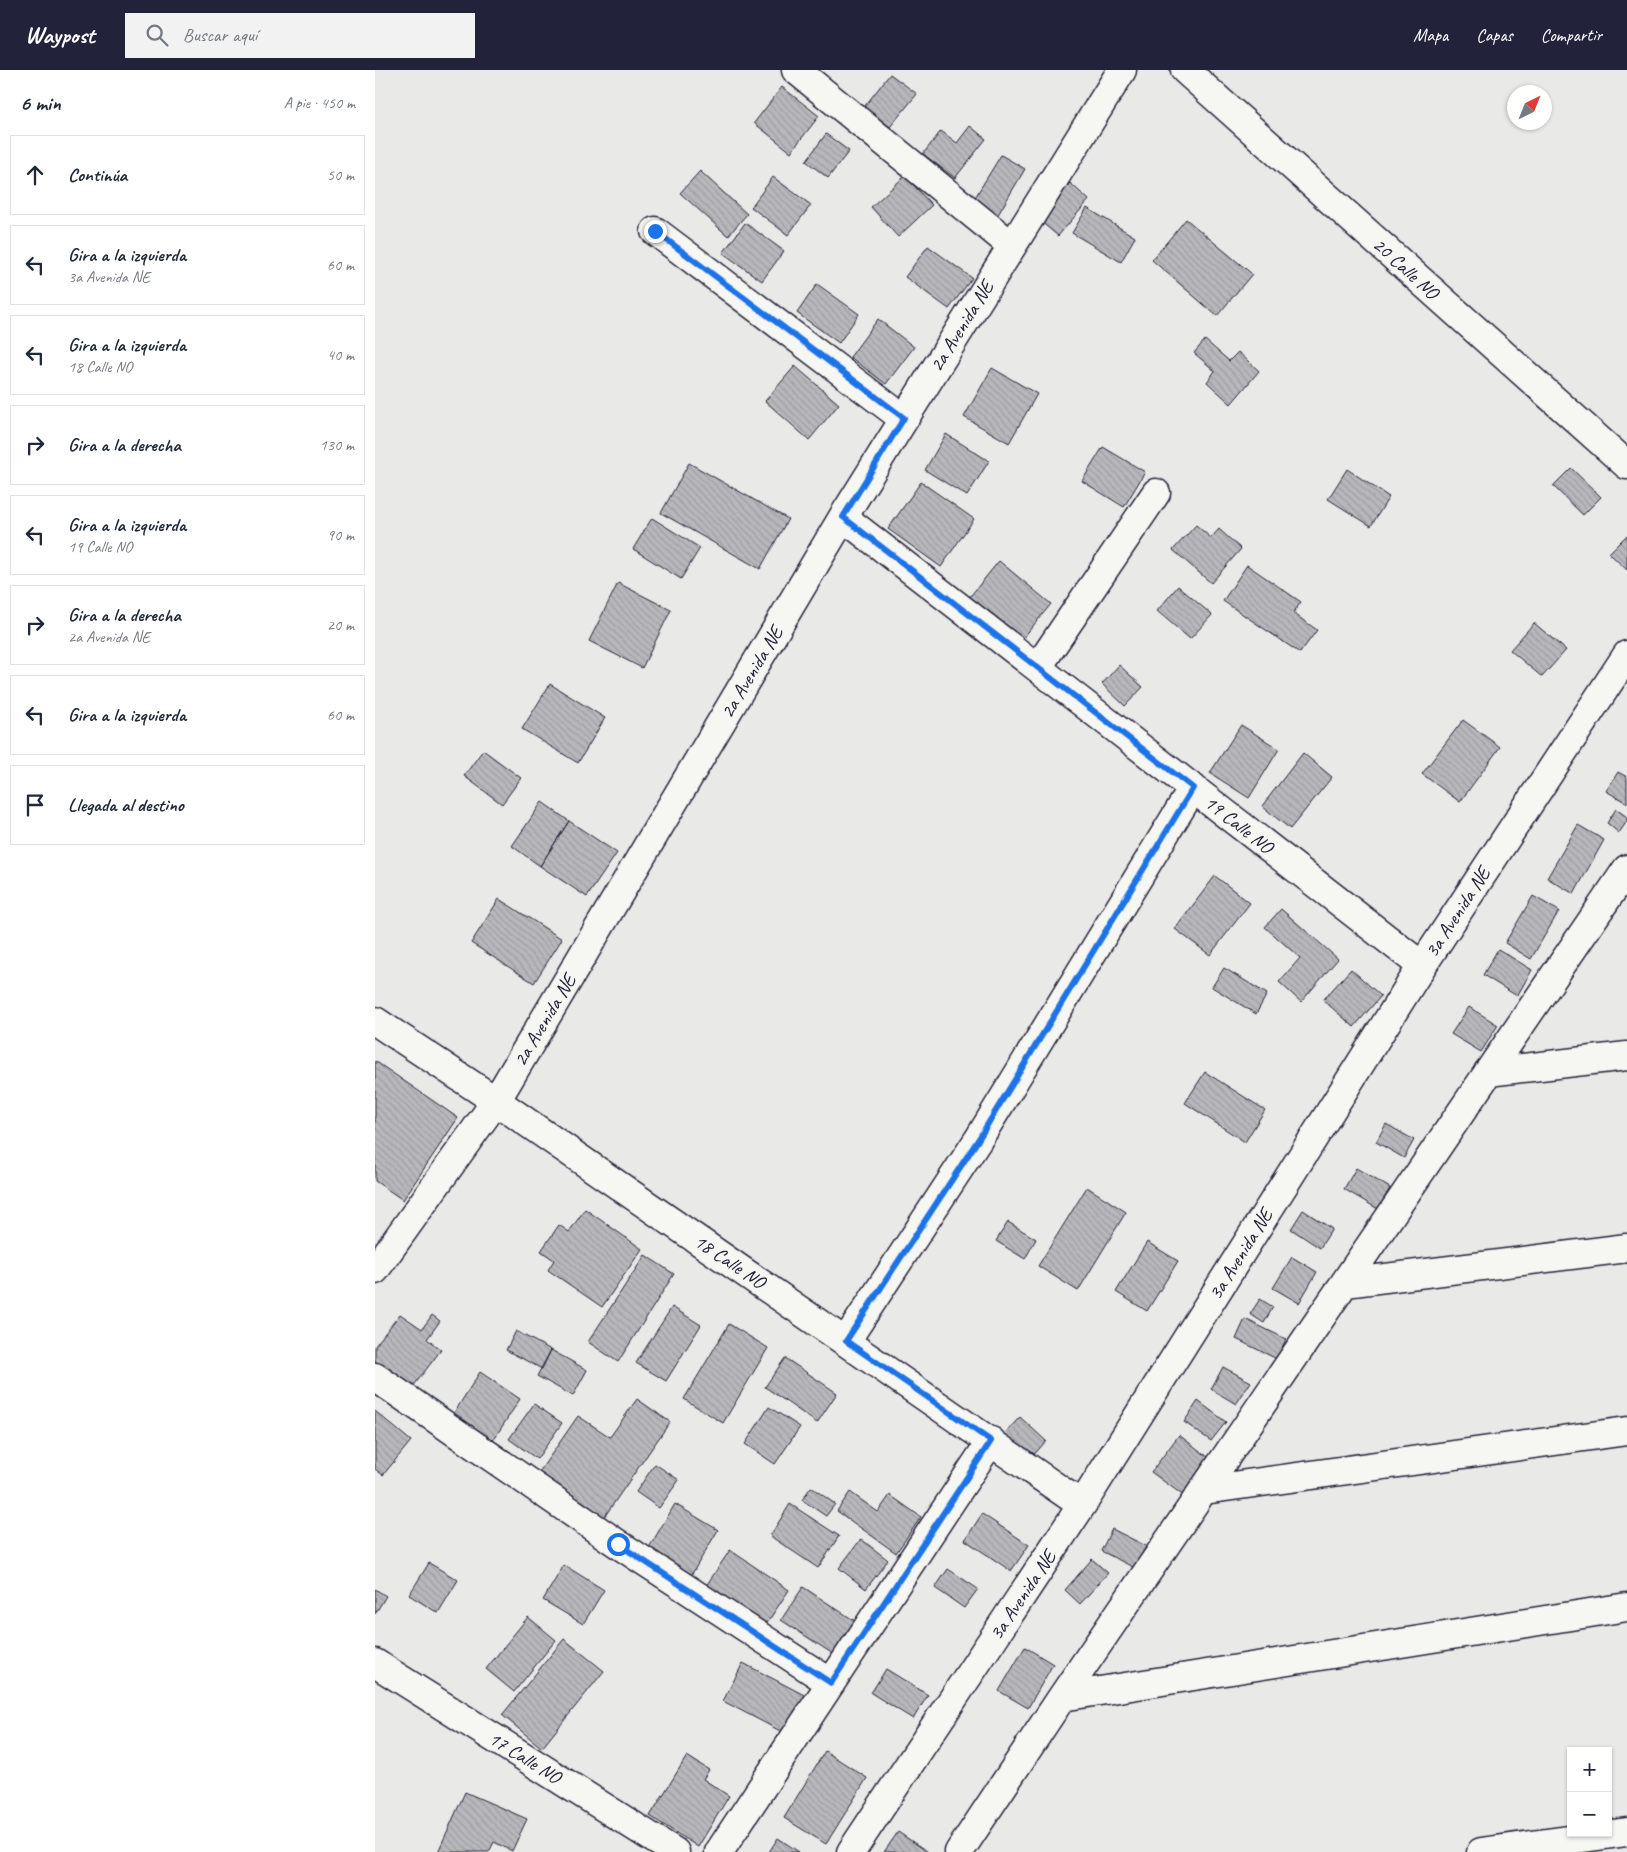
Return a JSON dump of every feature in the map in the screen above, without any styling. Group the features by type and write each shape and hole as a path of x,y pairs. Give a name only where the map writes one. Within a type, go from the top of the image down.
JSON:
{"street":[{"path":"796,70 1011,245"},
{"name":"2a Avenida NE","path":"375,1270 496,1101 843,517 1011,245 1122,70"},
{"name":"20 Calle NO","path":"1185,70 1627,465"},
{"path":"655,231 904,418"},
{"path":"1038,667 1156,493"},
{"name":"19 Calle NO","path":"843,517 1422,966"},
{"name":"3a Avenida NE","path":"851,1852 1082,1504 1422,966 1627,655"},
{"path":"846,1341 978,1140 1193,788"},
{"path":"959,1852 1062,1697 1627,869"},
{"name":"18 Calle NO","path":"375,1021 496,1101 1082,1504"},
{"path":"1488,1072 1627,1056"},
{"path":"1345,1283 1627,1248"},
{"path":"375,1377 618,1544 831,1683"},
{"path":"1204,1490 1627,1431"},
{"path":"719,1852 991,1441"},
{"path":"1062,1697 1627,1607"},
{"name":"17 Calle NO","path":"375,1663 675,1852"},
{"path":"1481,1852 1581,1845 1627,1832"}],"building":[{"path":"890,74 917,94 890,127 864,107"},
{"path":"782,87 819,116 791,152 754,123"},
{"path":"970,126 986,139 955,178 923,154 941,131 957,143"},
{"path":"826,134 849,151 828,178 806,161"},
{"path":"1001,155 1025,169 996,218 971,204"},
{"path":"700,171 747,214 728,236 680,193"},
{"path":"905,176 932,205 898,237 871,207"},
{"path":"773,177 811,205 788,235 751,207"},
{"path":"1070,183 1089,200 1058,236 1039,220"},
{"path":"1087,208 1135,237 1121,262 1072,233"},
{"path":"1186,219 1252,274 1217,316 1152,260"},
{"path":"745,223 784,251 762,281 723,253"},
{"path":"928,246 972,278 949,309 905,277"},
{"path":"817,284 859,314 839,343 797,313"},
{"path":"878,319 914,347 886,384 850,357"},
{"path":"1205,340 1229,361 1238,352 1259,371 1231,404 1207,382 1215,371 1194,353"},
{"path":"795,366 839,404 809,440 765,401"},
{"path":"992,368 1037,394 1009,443 964,417"},
{"path":"946,434 989,461 967,496 925,470"},
{"path":"1103,447 1145,472 1124,507 1082,481"},
{"path":"689,463 788,519 760,569 661,513"},
{"path":"1571,468 1601,497 1583,515 1553,486"},
{"path":"1347,469 1389,497 1371,526 1328,499"},
{"path":"921,482 974,519 941,567 888,529"},
{"path":"652,518 700,548 681,579 633,549"},
{"path":"1196,525 1211,538 1219,529 1241,549 1211,583 1173,550"},
{"path":"1627,535 1627,570 1609,553"},
{"path":"999,561 1051,604 1019,643 967,600"},
{"path":"1247,565 1301,602 1293,613 1317,630 1300,653 1223,601"},
{"path":"618,583 671,610 642,668 589,641"},
{"path":"1178,586 1212,615 1190,639 1157,611"},
{"path":"1534,623 1566,650 1542,677 1510,650"},
{"path":"1119,665 1143,687 1125,706 1102,684"},
{"path":"550,684 605,718 578,763 522,729"},
{"path":"1463,720 1500,747 1460,802 1422,774"},
{"path":"1241,725 1279,749 1249,798 1210,773"},
{"path":"483,750 521,778 502,804 464,776"},
{"path":"1303,753 1332,777 1290,829 1262,806"},
{"path":"1618,772 1627,777 1627,803 1606,791"},
{"path":"542,802 569,821 540,866 512,846"},
{"path":"1616,809 1627,817 1627,821 1619,833 1607,823"},
{"path":"569,821 617,853 587,897 540,866"},
{"path":"1578,825 1604,840 1574,894 1547,878"},
{"path":"1215,876 1250,903 1210,955 1175,929"},
{"path":"1533,896 1559,911 1531,959 1505,943"},
{"path":"499,899 562,939 534,983 471,943"},
{"path":"1281,909 1338,959 1301,1002 1279,982 1300,958 1265,927"},
{"path":"1498,949 1532,970 1517,996 1483,975"},
{"path":"1224,968 1267,994 1256,1014 1212,987"},
{"path":"1351,969 1381,996 1354,1027 1323,1000"},
{"path":"1469,1007 1498,1025 1481,1052 1451,1034"},
{"path":"375,1061 458,1118 403,1200 375,1181"},
{"path":"1205,1072 1265,1110 1245,1142 1185,1103"},
{"path":"1386,1124 1414,1140 1404,1158 1376,1142"},
{"path":"1356,1168 1390,1188 1378,1209 1344,1189"},
{"path":"1087,1187 1126,1212 1078,1291 1038,1266"},
{"path":"585,1209 642,1249 602,1307 548,1270 554,1260 541,1251 559,1225 569,1232"},
{"path":"1303,1210 1332,1229 1320,1248 1291,1229"},
{"path":"1008,1222 1036,1239 1025,1259 996,1241"},
{"path":"1147,1242 1178,1261 1147,1311 1116,1292"},
{"path":"645,1255 674,1274 618,1362 588,1342"},
{"path":"1292,1257 1317,1272 1299,1303 1273,1288"},
{"path":"1260,1299 1273,1307 1264,1323 1250,1314"},
{"path":"672,1307 701,1325 666,1381 636,1363"},
{"path":"400,1314 422,1329 432,1315 440,1321 427,1339 441,1350 412,1388 375,1361 375,1346"},
{"path":"1245,1319 1286,1339 1277,1359 1236,1339"},
{"path":"729,1324 768,1348 723,1423 684,1399"},
{"path":"516,1331 551,1350 542,1369 506,1350"},
{"path":"551,1350 587,1370 573,1396 537,1376"},
{"path":"785,1358 837,1393 817,1423 765,1387"},
{"path":"1223,1367 1251,1382 1236,1404 1211,1389"},
{"path":"480,1372 520,1399 492,1442 452,1416"},
{"path":"637,1399 670,1422 600,1523 535,1478 578,1416 610,1437"},
{"path":"1198,1401 1226,1422 1211,1441 1184,1422"},
{"path":"534,1404 562,1423 537,1459 509,1439"},
{"path":"769,1407 800,1427 775,1464 745,1444"},
{"path":"375,1411 411,1441 383,1475 375,1469"},
{"path":"1020,1417 1046,1441 1030,1459 1004,1434"},
{"path":"1179,1435 1212,1460 1184,1496 1151,1472"},
{"path":"655,1464 679,1480 659,1508 636,1492"},
{"path":"811,1487 835,1504 826,1516 802,1500"},
{"path":"850,1492 878,1512 890,1495 921,1517 896,1553 837,1511"},
{"path":"675,1504 718,1530 690,1577 647,1551"},
{"path":"790,1504 839,1536 818,1568 770,1536"},
{"path":"982,1514 1029,1545 1011,1571 965,1540"},
{"path":"1112,1529 1146,1546 1135,1568 1101,1551"},
{"path":"861,1539 888,1560 866,1589 839,1568"},
{"path":"730,1550 789,1590 763,1629 704,1589"},
{"path":"1092,1559 1108,1573 1080,1604 1065,1590"},
{"path":"429,1563 458,1580 438,1613 409,1595"},
{"path":"564,1565 604,1590 583,1624 543,1600"},
{"path":"948,1569 978,1589 964,1608 935,1588"},
{"path":"803,1587 855,1621 833,1654 781,1620"},
{"path":"375,1589 386,1596 375,1614"},
{"path":"528,1617 556,1640 514,1692 486,1669"},
{"path":"564,1639 604,1671 542,1748 502,1715"},
{"path":"1025,1647 1053,1664 1028,1708 999,1691"},
{"path":"743,1663 806,1696 786,1734 723,1701"},
{"path":"886,1669 928,1695 913,1719 871,1693"},
{"path":"825,1751 867,1778 826,1844 784,1818"},
{"path":"687,1756 709,1770 703,1779 729,1796 698,1847 650,1816"},
{"path":"465,1792 527,1819 512,1851 494,1842 489,1852 438,1852"},
{"path":"898,1832 928,1852 884,1852"},
{"path":"778,1838 799,1852 769,1852"}],"route":[{"path":"618,1544 831,1683 991,1441 846,1341 978,1140 1193,788 843,517 904,418 655,231"}]}
